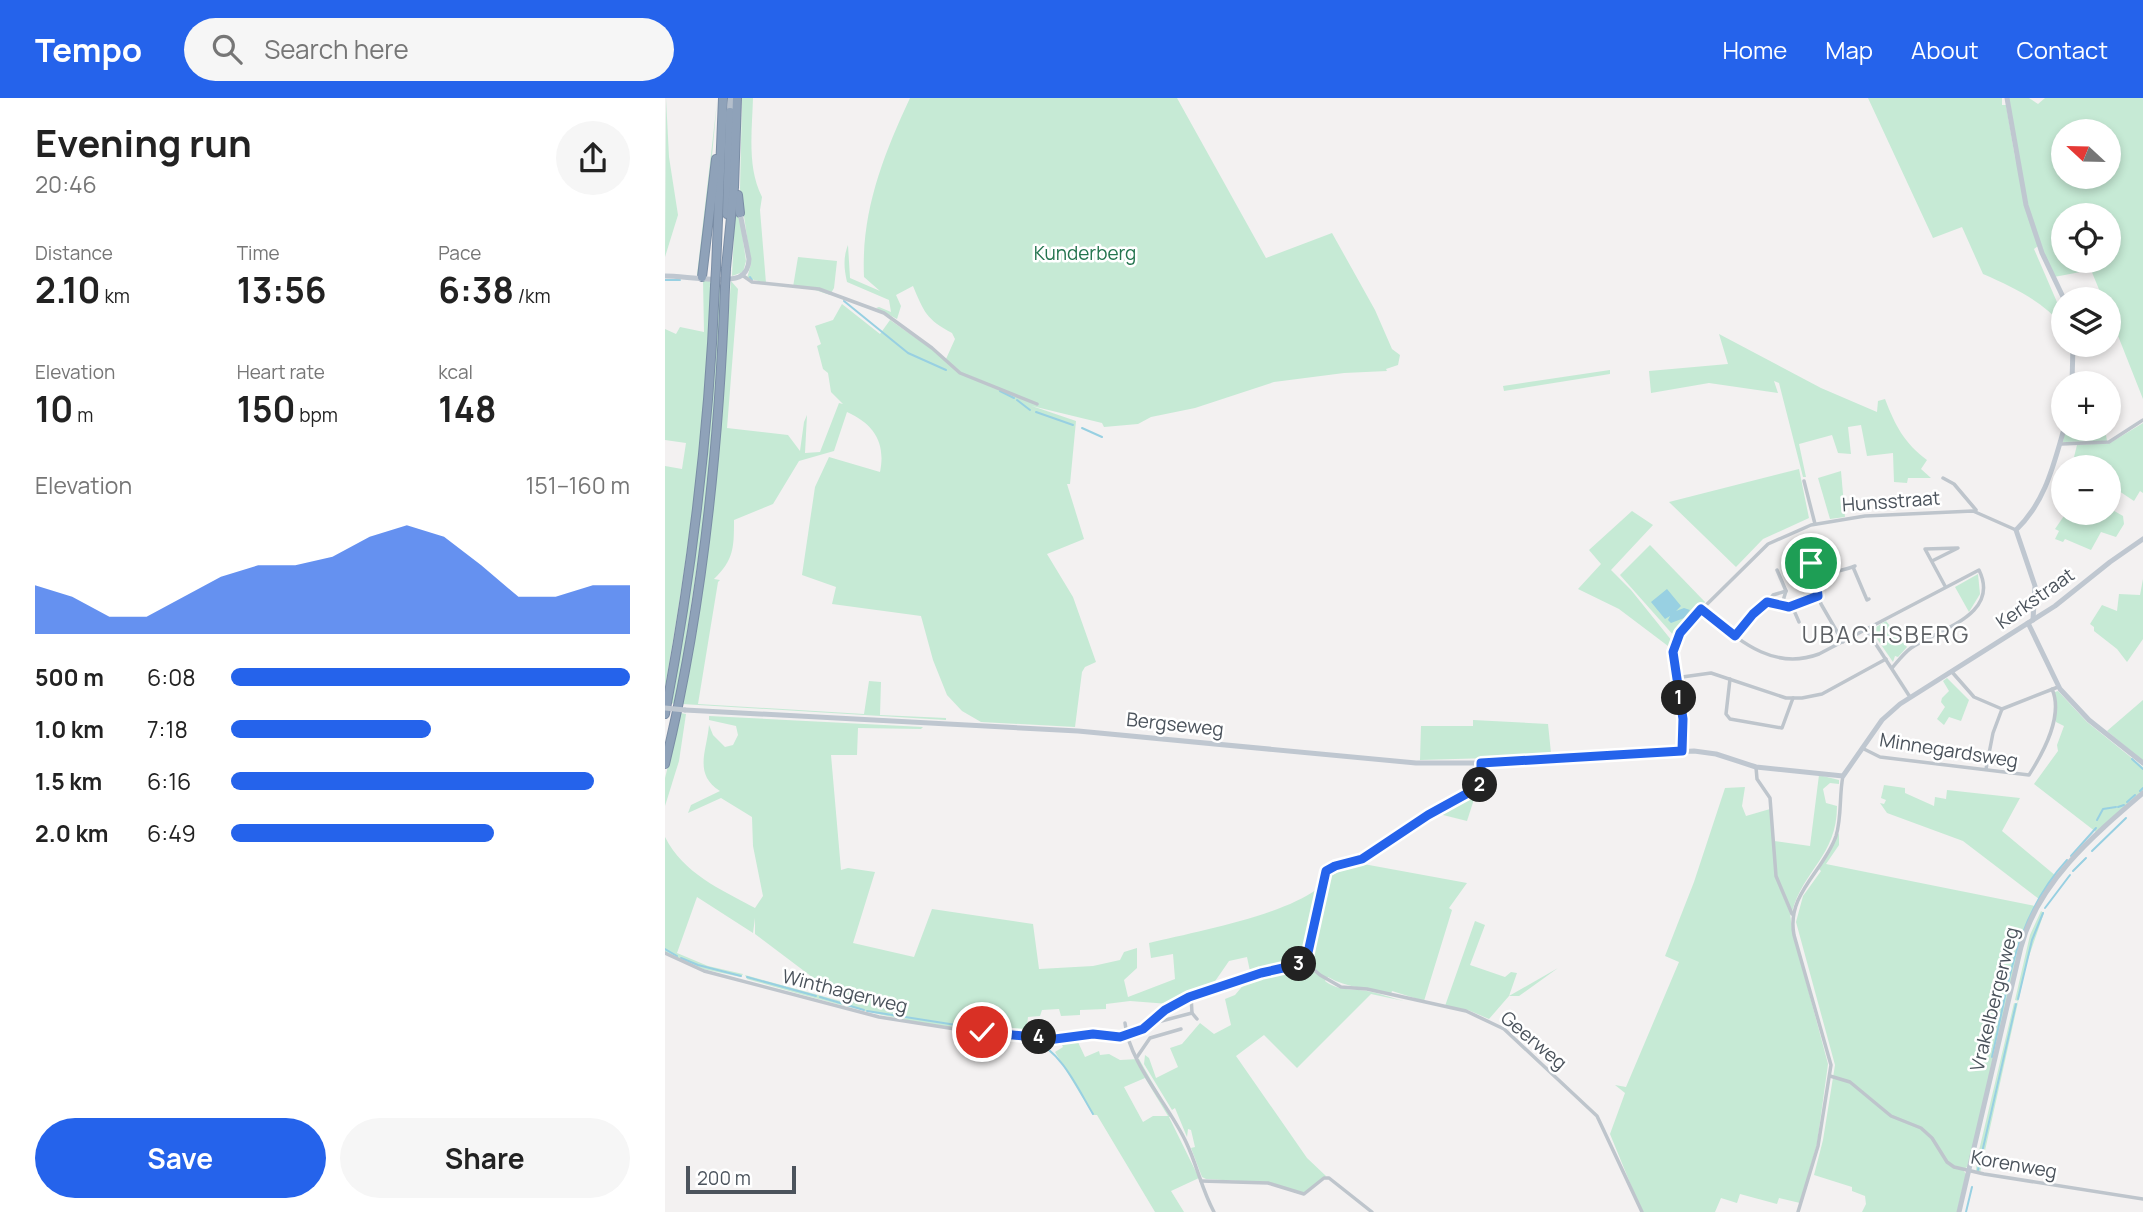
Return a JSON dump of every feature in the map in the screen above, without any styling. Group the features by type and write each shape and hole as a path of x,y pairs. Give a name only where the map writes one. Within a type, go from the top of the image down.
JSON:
{"highway":[{"path":"722,269 723,98"},
{"path":"665,714 685,602 698,503 735,161 737,98"},
{"path":"722,269 730,112"},
{"path":"702,277 710,197 721,139"},
{"path":"735,161 740,213"},
{"path":"665,764 690,639 710,503 720,287"}],"main road":[{"path":"730,112 731,98"}],"street":[{"path":"2007,98 2026,205 2042,253 2058,287"},
{"path":"665,276 735,278 742,275 748,268 749,259 740,213 746,204"},
{"path":"742,275 752,282 816,288 874,309 891,317 963,375 1037,404"},
{"path":"2060,444 2109,442 2143,421"},
{"path":"2061,441 2041,501 2016,530 2035,587 2031,622 2055,688 2085,718 2143,763"},
{"path":"1943,478 1954,484 1976,511"},
{"path":"1804,481 1815,524"},
{"name":"Hunsstraat","path":"1682,751 1683,719 1672,656 1676,640 1701,609 1762,549 1790,532 1815,524 1865,516 1976,511 2016,530"},
{"name":"Kerkstraat","path":"1793,916 1799,896 1836,835 1843,776 1888,713 2031,622 2143,539"},
{"path":"1932,561 1958,548 1925,549 1945,586"},
{"path":"1811,563 1818,596 1843,642"},
{"path":"1816,578 1837,569 1854,567 1867,600 1869,599"},
{"path":"1701,609 1759,652 1785,660 1814,656 1976,569 1981,574 1983,592 1970,616 1910,649 1892,668"},
{"path":"1777,570 1786,591 1782,604"},
{"path":"1735,636 1773,595 1786,591"},
{"path":"1768,601 1793,606 1818,596"},
{"path":"1793,606 1799,622"},
{"path":"1867,629 1910,697"},
{"path":"1675,678 1705,672 1793,698 1822,694 1886,659"},
{"path":"1952,672 1974,697 2002,709 2055,688"},
{"path":"1730,679 1726,714 1730,719 1782,728 1793,698"},
{"name":"Minnegardsweg","path":"1862,748 1878,757 2027,776 2031,773 2053,726 2055,688"},
{"name":"Bergseweg","path":"665,708 1068,730 1387,761 1481,763 1682,751 1716,754 1756,767 1843,776"},
{"path":"1986,769 1993,733 2002,709"},
{"path":"1148,1025 1165,1010 1191,996 1304,961 1326,871 1362,859 1428,815 1477,788 1481,781 1481,763"},
{"path":"1756,767 1757,779 1770,798 1776,876 1793,916 1793,931 1830,1054 1830,1076 1812,1169 1798,1212"},
{"name":"Vrakelbergerweg","path":"1958,1212 2021,947 2033,912 2062,871 2108,823 2143,793"},
{"name":"Winthagerweg","path":"665,953 704,971 875,1016 974,1032 1061,1039 1093,1034 1120,1037 1127,1035"},
{"name":"Geerweg","path":"1304,961 1341,987 1367,989 1466,1011 1504,1029 1597,1116 1642,1212"},
{"path":"1191,996 1192,1013 1197,1019"},
{"path":"1127,1035 1148,1025 1192,1013"},
{"path":"1125,1023 1127,1035 1137,1057 1183,1135 1214,1212"},
{"path":"1148,1025 1153,1036"},
{"path":"1137,1057 1147,1040 1153,1036 1181,1029"},
{"name":"Korenweg","path":"1830,1076 1850,1082 1892,1116 1919,1126 1932,1139 1947,1162 1968,1170 2143,1199"},
{"path":"1201,1181 1268,1183 1305,1194 1324,1178 1329,1178 1372,1212"}],"green space":[{"path":"666,98 669,157 678,215 665,257"},
{"path":"742,98 753,98 752,162 762,197 760,210 766,283 747,278 751,264 740,189"},
{"name":"Kunderberg","path":"910,98 1177,98 1266,258 1332,233 1375,310 1392,349 1400,355 1398,365 1386,369 1387,371 1344,373 1274,382 1195,408 1151,417 1138,424 1104,427 1102,423 1032,406 1076,421 1070,484 1067,484 1084,539 1047,554 1073,597 1096,662 1085,667 1082,672 1075,727 981,722 962,711 947,695 933,660 921,616 832,604 836,587 802,575 815,487 829,457 880,472 881,452 876,436 864,422 847,412 834,451 799,461 773,504 734,520 734,538 729,559 714,579 720,580 698,704 864,714 869,681 881,682 880,715 946,720 682,704 715,491 731,281 738,289 727,428 788,435 800,451 807,415 805,453 820,452 839,403 843,404 831,392 828,373 823,369 817,346 821,344 815,326 833,320 842,304 880,334 890,320 946,359 955,339 952,333 927,314 913,286 896,295 901,306 897,319 876,308 891,312 889,300 847,282 846,277 845,259 848,245 850,278 880,291 864,277 866,230 883,163"},
{"path":"1868,98 2002,98 2002,105 2006,105 2016,163 2008,98 2029,98 2038,104 2045,98 2143,98 2143,399 2121,343 2121,287 2098,287 2092,273 2121,273 2121,203 2051,203 2051,271 2038,246 2034,249 2051,288 2051,314 2026,295 1983,274 1962,227 1933,238"},
{"path":"717,102 701,275 697,275"},
{"path":"736,191 746,261 743,272 732,276"},
{"path":"798,257 837,261 834,288 830,295 793,287"},
{"path":"2052,273 2075,273 2054,277"},
{"path":"703,280 711,281 701,434 682,586 665,687 665,466 682,469 686,443 665,440 665,329 676,334 680,327 704,332"},
{"path":"718,287 722,287 708,492 675,704 670,703 689,592"},
{"path":"1719,334 1821,388 1877,412 1878,401 1885,399 1901,433 1927,460 1921,469 1931,478 1908,478 1907,483 1894,482 1893,453 1867,456 1861,425 1848,427 1851,454 1838,453 1832,435 1799,444 1806,477 1803,477 1779,383 1774,381 1778,393 1709,383 1651,393 1649,371 1728,364"},
{"path":"1610,370 1610,374 1504,391 1503,386"},
{"path":"2143,423 2143,493 2140,491 2134,501 2121,492 2121,455 2074,455 2077,445 2121,441 2121,436"},
{"path":"1799,469 1809,518 1763,539 1736,567 1669,502"},
{"path":"1841,471 1845,517 1830,519 1818,478"},
{"path":"1632,511 1653,525 1611,570 1631,590 1672,641 1668,646 1619,609 1578,589 1601,564 1589,550"},
{"path":"2121,515 2123,516 2124,524 2116,537 2101,532 2091,550 2065,539 2063,542 2055,539 2059,531 2055,529 2058,525 2121,525"},
{"path":"1650,545 1705,602 1675,637 1620,575"},
{"path":"1978,574 1980,594 1969,612 1955,587"},
{"path":"2143,579 2143,639 2127,662 2090,624 2102,605 2117,611 2119,594 2140,595"},
{"path":"1886,621 1907,647 1898,657 1895,656 1893,662 1871,630"},
{"path":"1947,678 1969,700 1961,721 1949,717 1944,725 1937,719 1945,707 1941,702 1942,698 1949,691 1943,681"},
{"path":"2058,691 2087,722 2143,767 2143,791 2096,832 2034,784 2058,751 2057,745 2064,726 2056,722 2055,692"},
{"path":"2143,700 2143,761 2107,731"},
{"path":"681,713 686,714 679,761 665,806 665,778"},
{"path":"709,716 923,727 858,728 857,755 831,755 841,870 848,868 875,872 853,943 914,957 932,909 1033,924 1039,969 1093,966 1120,960 1124,952 1137,948 1137,968 1124,980 1128,997 1175,979 1173,954 1151,958 1149,943 1260,915 1301,899 1317,889 1314,913 1325,871 1334,868 1332,875 1358,863 1467,883 1449,908 1452,910 1424,1001 1392,991 1391,994 1350,986 1328,977 1325,981 1336,987 1372,992 1404,1001 1371,994 1297,1068 1264,1035 1236,1056 1307,1158 1326,1176 1308,1192 1300,1193 1272,1183 1206,1179 1202,1177 1191,1148 1195,1147 1191,1130 1188,1129 1187,1137 1175,1108 1172,1110 1144,1064 1145,1055 1149,1058 1156,1078 1178,1067 1170,1048 1182,1044 1200,1023 1214,1034 1231,1025 1225,999 1235,995 1251,976 1247,957 1229,961 1209,990 1184,995 1169,1004 1130,1001 1106,1004 1106,1009 1080,1010 1080,1015 1061,1016 1059,1009 1042,1010 1040,1016 1028,1017 1026,1034 920,1023 747,979 745,975 844,1002 846,998 820,983 755,934 755,918 753,933 697,897 677,953 708,966 743,974 741,977 703,969 665,952 665,837 682,861 716,887 755,908 763,896 753,846 752,817 721,798 688,813 691,805 720,791 712,784 704,770 709,725 713,735 725,747 733,745 738,735 736,726 709,720"},
{"path":"1473,720 1548,724 1551,753 1526,757 1420,760 1421,726 1473,726"},
{"path":"1819,775 1839,780 1839,784 1830,783 1823,789 1826,803 1837,806 1836,823 1832,838 1797,897 1792,912 1777,880 1774,841 1810,846"},
{"path":"1884,785 1905,788 1905,793 1934,806 1935,797 1946,799 1947,790 2020,798 2002,831 2056,876 2039,899 1963,841 1887,813 1880,803 1884,804 1886,800 1881,798"},
{"path":"1745,787 1742,806 1746,816 1770,809 1775,876 1790,913 1828,1064 1817,1144 1800,1203 1779,1198 1777,1204 1740,1194 1737,1203 1721,1198 1715,1212 1642,1212 1610,1134 1625,1093 1615,1085 1626,1087 1679,962 1665,956 1694,882 1725,788"},
{"path":"1477,790 1467,821 1435,813"},
{"path":"1839,833 1839,845 1826,864 2035,906 2028,922 1968,1166 1963,1170 1966,1174 1957,1212 1862,1212 1866,1204 1865,1196 1852,1191 1852,1187 1814,1175 1823,1140 1835,1065 1796,922 1803,896 1821,871 1819,869"},
{"path":"2041,911 2044,913 2027,962 1980,1173 1976,1171 1977,1159 2014,1003 2017,1004 2018,1001 2015,1000 2030,935"},
{"path":"1475,921 1485,925 1470,965 1505,977 1511,972 1517,973 1509,996 1489,1019 1468,1010 1445,1006"},
{"path":"1558,968 1519,996 1509,996"},
{"path":"1077,1040 1085,1057 1099,1051 1100,1055 1109,1054 1120,1060 1139,1059 1172,1117 1169,1117 1199,1178 1171,1191 1184,1212 1155,1212 1097,1115 1093,1115 1055,1052 1063,1047 1060,1041","holes":["1145,1078 1168,1116 1153,1116 1143,1122 1124,1087"]}],"water":[{"path":"1667,589 1681,606 1676,611 1684,608 1690,610 1684,618 1671,623 1668,620 1670,616 1665,619 1651,602"}],"waterway":[{"path":"665,280 680,280"},
{"path":"844,301 908,353 946,370"},
{"path":"1000,391 1014,398"},
{"path":"1017,400 1030,410"},
{"path":"1036,412 1073,425"},
{"path":"1082,428 1102,437"},
{"path":"2132,759 2143,769"},
{"path":"2140,791 2143,788"},
{"path":"2127,802 2135,795"},
{"path":"2118,807 2124,805"},
{"path":"2097,820 2103,809 2116,807"},
{"path":"2092,851 2126,818"},
{"path":"2071,856 2096,828"},
{"path":"2073,871 2086,858"},
{"path":"1992,1057 2009,978 2024,929 2049,882 2067,860"},
{"path":"2045,908 2070,875"},
{"path":"2018,999 2032,940 2043,913"},
{"path":"665,949 677,956"},
{"path":"681,958 741,976"},
{"path":"747,977 816,996"},
{"path":"820,997 864,1010"},
{"path":"1978,1170 2016,1004"},
{"path":"867,1011 988,1030"},
{"path":"993,1031 1015,1033"},
{"path":"1019,1038 1026,1039"},
{"path":"1032,1040 1052,1052 1060,1061 1093,1114"},
{"path":"1966,1212 1972,1187"}],"district":[{"name":"UBACHSBERG","path":"1886,635"}],"route":[{"path":"982,1032 1055,1039 1093,1034 1120,1037 1143,1029 1165,1010 1189,997 1261,973 1301,964 1307,957 1314,915 1326,871 1331,867 1362,859 1428,815 1477,788 1481,781 1481,763 1682,751 1684,726 1672,659 1674,644 1680,633 1701,609 1735,636 1757,609 1767,602 1774,601 1789,607 1818,596 1811,563"}]}
